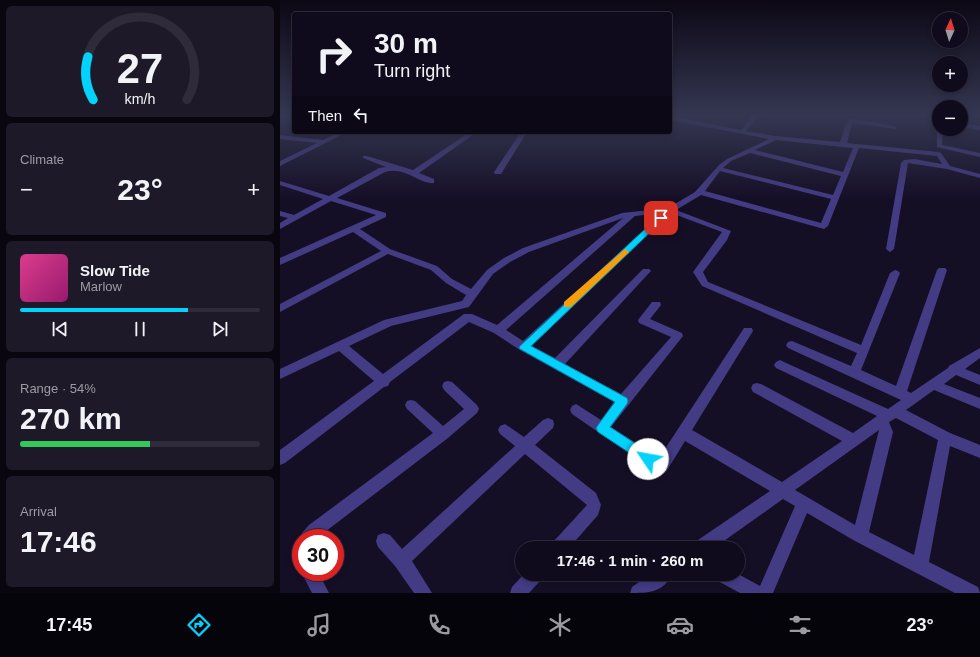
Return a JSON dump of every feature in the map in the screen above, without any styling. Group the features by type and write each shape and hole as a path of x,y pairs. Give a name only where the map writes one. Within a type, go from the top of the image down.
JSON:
{"street":[{"path":"280,164 320,144"},
{"path":"414,173 457,144"},
{"path":"498,172 516,144"},
{"path":"524,347 670,210 700,192 719,169 729,160 762,144"},
{"path":"830,144 939,154"},
{"path":"700,192 824,226 857,146"},
{"path":"948,167 939,154 939,146 980,155"},
{"path":"748,150 845,175"},
{"path":"365,158 414,173 431,181"},
{"path":"890,249 904,163 906,161 948,167 980,176"},
{"path":"280,226 382,170 393,167"},
{"path":"719,169 835,198"},
{"path":"280,183 383,215 280,262"},
{"path":"280,374 388,323 465,304 490,272 507,260 526,250 625,215 670,210 727,230 724,238 698,272 705,284 864,351"},
{"path":"280,213 295,218"},
{"path":"498,330 633,214"},
{"path":"354,229 387,251 434,268 449,281 473,295"},
{"path":"280,308 387,251"},
{"path":"906,396 942,270"},
{"path":"557,364 646,271"},
{"path":"854,372 864,351 895,273"},
{"path":"465,304 468,317"},
{"path":"602,428 678,336 643,320 656,305"},
{"path":"468,317 498,330 524,347 623,401"},
{"path":"280,458 384,382 468,317"},
{"path":"576,410 661,467 748,331"},
{"path":"340,345 384,382"},
{"path":"792,345 906,396"},
{"path":"711,541 888,415 906,396 932,384 980,352"},
{"path":"780,365 888,415 980,452"},
{"path":"953,369 980,380"},
{"path":"932,384 980,404"},
{"path":"315,529 473,409 448,386"},
{"path":"757,388 854,440"},
{"path":"411,405 442,434"},
{"path":"860,536 886,432 888,415"},
{"path":"401,560 526,447 548,424"},
{"path":"504,430 591,498 594,505 593,510 565,541"},
{"path":"684,432 781,491 860,536 972,593"},
{"path":"920,566 945,437"},
{"path":"765,593 804,504"},
{"path":"384,541 401,560 424,593"},
{"path":"314,581 321,593"},
{"path":"518,593 529,581"},
{"path":"638,593 654,581"},
{"path":"735,581 756,593"}],"slow traffic":[{"path":"568,304 625,252"}],"route":[{"path":"648,459 602,428 623,401 524,347 577,295 661,218"}]}
